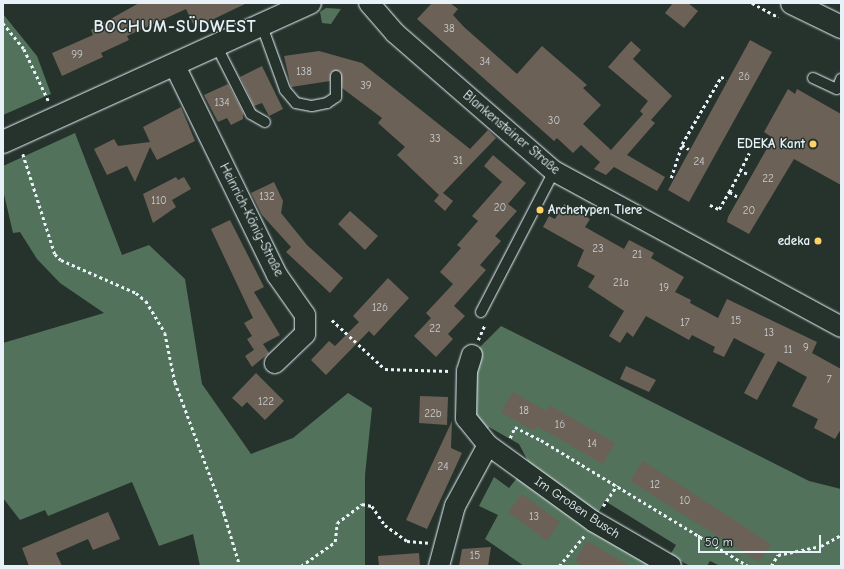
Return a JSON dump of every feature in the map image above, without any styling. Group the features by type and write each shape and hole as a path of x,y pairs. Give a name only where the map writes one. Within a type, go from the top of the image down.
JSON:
{"main road":[{"path":"3,142 175,66 310,3"},
{"path":"792,3 841,27"}],"street":[{"name":"Blankensteiner Straße","path":"369,3 400,37 554,171 841,326"},
{"name":"Heinrich-König-Straße","path":"175,66 277,275 305,315 305,334 275,363"},
{"name":"Im Großen Busch","path":"472,355 467,371 466,418 495,449 593,521 670,566"},
{"path":"438,566 442,544 460,494 495,449"}],"lane":[{"path":"262,26 285,90 296,103 312,106 327,103 336,97 336,76"},
{"path":"217,46 251,114 265,122"},
{"path":"814,78 837,89 841,79"},
{"path":"481,312 554,171"}],"path":[{"path":"3,23 24,49 57,119"},
{"path":"671,178 682,145 720,77 726,79"},
{"path":"682,145 689,149"},
{"path":"710,205 720,209 750,153"},
{"path":"27,171 55,254 61,260 136,293 146,301 165,333 175,382 240,566"},
{"path":"740,171 747,174"},
{"path":"729,192 737,197"},
{"path":"472,355 487,318 481,312"},
{"path":"332,320 385,369 450,371"},
{"path":"495,449 515,427 748,566"},
{"path":"301,566 335,542 337,523 362,504 372,506 385,525 407,541 442,544"},
{"path":"771,566 778,555 821,546 841,535"}],"green space":[{"path":"326,8 341,9 331,24 322,23 320,12"},
{"path":"3,14 37,56 51,94 3,115"},
{"path":"75,133 122,255 149,245 185,279 202,384 251,454 293,438 348,393 372,408 365,475 365,566 200,566 193,534 159,546 132,482 48,516 45,510 20,520 3,498 3,343 104,313 60,283 37,259 20,232 13,233 3,190 3,166"},
{"path":"501,326 809,481 841,489 841,566 720,566 710,561 707,566 690,566 670,555 676,545 605,501 598,513 531,467 519,444 489,427 487,431 476,425 476,351"},
{"path":"494,477 509,488 517,478 654,566 524,566 485,539 498,515 479,506"}],"building":[{"path":"139,3 247,3 195,28 186,9 127,36 129,40 101,53 103,57 62,76 52,53 93,35 91,30"},
{"path":"432,3 450,3 458,9 453,15 464,27 517,74 542,46 587,85 583,88 601,105 583,124 611,150 643,114 640,111 648,101 608,67 631,41 641,50 633,59 672,96 651,120 655,123 627,155 665,177 657,191 614,167 606,175 594,169 600,162 581,145 573,153 557,138 554,141 417,19"},
{"path":"673,3 688,3 698,11 684,28 665,13"},
{"path":"750,40 772,52 689,202 668,190"},
{"path":"319,51 362,63 470,149 488,130 496,138 443,193 453,201 445,211 434,201 439,195 397,155 405,147 378,123 382,118 342,88 340,71 331,72 330,81 291,87 284,56"},
{"path":"262,66 283,109 269,116 262,103 254,106 240,77"},
{"path":"228,84 243,112 243,119 231,125 227,118 218,122 204,95"},
{"name":"EDEKA Kant","path":"788,89 795,94 797,89 841,114 841,185 794,159 749,234 727,222 728,217 773,138 764,132"},
{"path":"181,107 195,141 157,160 150,147 135,182 127,166 107,175 94,149 114,139 118,146 150,142 143,127"},
{"path":"493,155 526,183 508,204 517,211 495,236 501,241 480,265 486,270 454,306 465,316 448,334 453,339 436,357 414,336 431,318 426,313 453,284 440,272 461,248 457,245 478,221 472,216 502,182 484,166"},
{"path":"176,177 178,180 184,177 191,189 172,200 176,207 153,223 143,194"},
{"path":"274,182 283,201 281,213 307,245 343,278 330,293 286,252 291,247 262,215 251,193"},
{"path":"564,204 590,219 585,227 624,249 629,240 654,253 651,258 684,277 675,292 691,300 690,303 718,318 727,299 817,342 812,353 841,369 841,429 835,439 814,428 818,419 792,406 807,377 778,361 757,400 744,393 765,354 734,338 724,357 713,352 715,347 692,335 689,340 646,316 633,337 627,332 620,343 609,336 624,311 588,287 595,276 577,266 584,250 543,227 549,216 555,219"},
{"path":"350,211 378,236 365,250 338,224"},
{"path":"230,220 264,287 254,292 280,335 263,344 269,353 252,367 245,356 254,350 247,339 252,336 244,323 253,318 211,229"},
{"path":"388,278 409,298 374,336 369,331 326,375 311,360 329,341 335,346 359,322 353,316"},
{"path":"626,366 656,380 649,392 620,379"},
{"path":"256,373 284,401 265,420 247,402 242,407 232,398"},
{"path":"513,392 546,411 549,405 615,443 603,464 537,426 534,431 501,412"},
{"path":"420,396 448,397 447,425 419,423"},
{"path":"452,421 451,448 462,453 427,529 406,520"},
{"path":"643,461 771,544 759,562 630,481"},
{"path":"522,494 560,522 547,541 508,512"},
{"path":"108,512 120,539 93,550 88,539 56,553 62,566 29,566 22,548"},
{"path":"587,541 630,566 584,566 575,561"},
{"path":"491,547 488,566 459,566 462,549"},
{"path":"419,553 420,566 379,566 378,556"}],"place":[{"name":"EDEKA Kant","path":"813,144"},
{"name":"Archetypen Tiere","path":"540,210"},
{"name":"edeka","path":"818,241"}],"district":[{"name":"BOCHUM-SÜDWEST","path":"175,27"}]}
